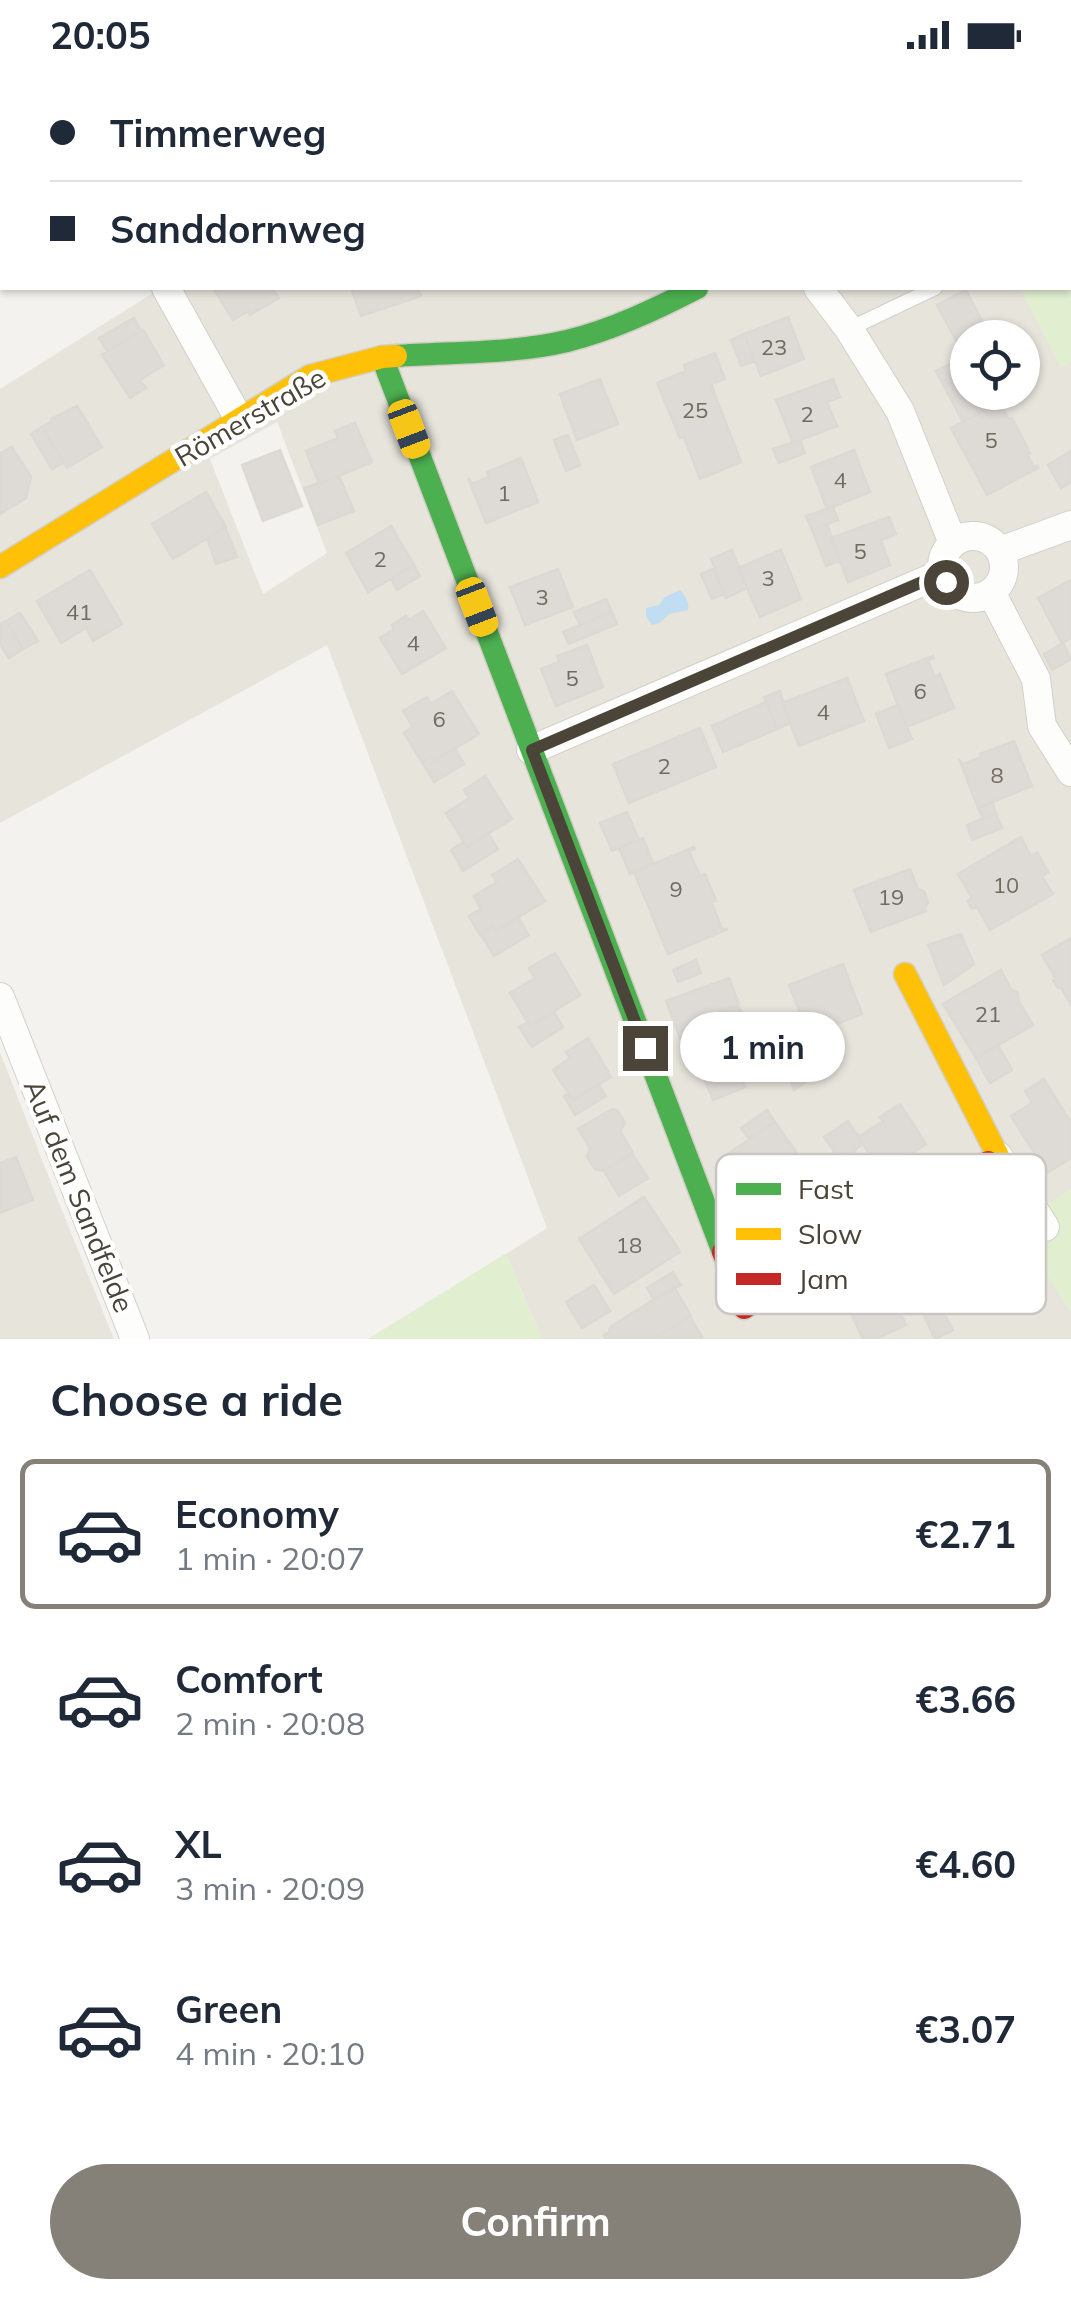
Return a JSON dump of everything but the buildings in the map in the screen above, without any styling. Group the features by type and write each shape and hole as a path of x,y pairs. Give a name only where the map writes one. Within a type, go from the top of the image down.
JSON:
{"street":[{"path":"167,290 240,419"},
{"name":"Römerstraße","path":"0,567 310,376 382,358 534,348 566,341 662,306 693,290"},
{"path":"820,290 900,411 954,542"},
{"path":"382,358 716,1234"},
{"path":"1000,552 1071,525"},
{"path":"984,538 1000,552 1004,569 991,592 972,598 946,582 944,556 954,542 984,538"},
{"path":"532,750 943,573"},
{"path":"991,592 1036,679 1042,726 1071,772"},
{"path":"905,974 997,1154"},
{"name":"Auf dem Sandfelde","path":"0,998 135,1339"}],"lane":[{"path":"849,329 931,290"}],"shaded area":[{"path":"158,290 1071,290 1071,1339 542,1339 506,1254 547,1228 327,645 0,823 0,389","holes":["277,422 327,553 263,594 210,459"]},
{"path":"0,1052 55,1193 114,1339 0,1339"}],"green space":[{"path":"1021,290 1071,290 1071,363 1061,368 1040,320 1036,320"},
{"path":"1071,1189 1071,1312 1046,1274 1046,1206"},
{"path":"505,1254 542,1339 368,1339"}],"water":[{"path":"680,590 687,599 688,610 669,614 652,625 646,608 659,605 665,597"}],"traffic: fast":[{"path":"396,356 503,350 567,341 634,318 693,290"},
{"path":"382,357 716,1234"}],"traffic: slow":[{"path":"0,567 310,376 396,356"},
{"path":"905,974 997,1154"}],"route":[{"path":"645,1048 532,750 943,573 946,582"}]}
